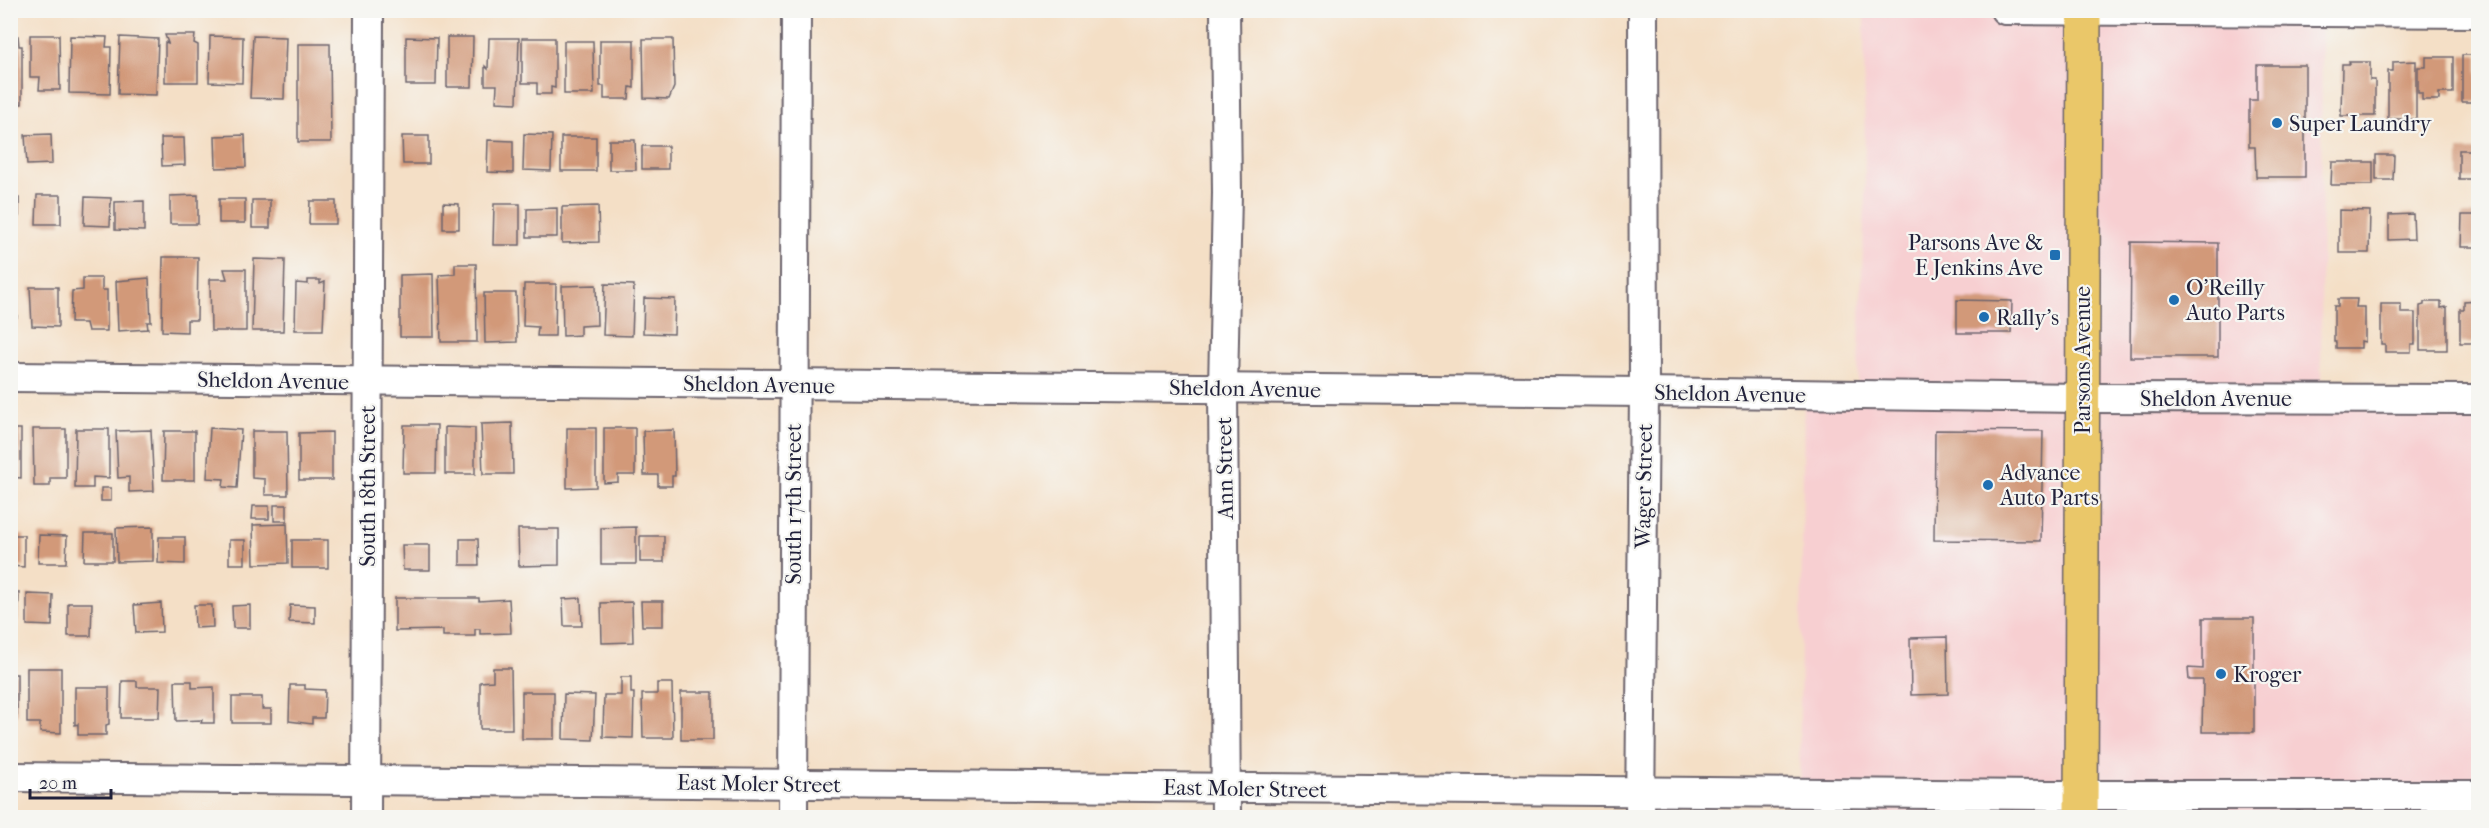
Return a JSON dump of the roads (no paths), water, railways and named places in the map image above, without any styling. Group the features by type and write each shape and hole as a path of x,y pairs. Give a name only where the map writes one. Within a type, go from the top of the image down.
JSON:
{"main road":[{"name":"Parsons Avenue","path":"2081,806 2084,11"}],"street":[{"name":"South 18th Street","path":"366,818 369,10"},
{"name":"South 17th Street","path":"793,818 796,10"},
{"name":"Ann Street","path":"1225,10 1227,193 1223,388 1226,818"},
{"name":"Wager Street","path":"1640,804 1644,392 1643,10"},
{"path":"2005,10 2478,13"},
{"name":"Sheldon Avenue","path":"10,377 2082,398 2478,399"},
{"name":"East Moler Street","path":"10,777 1226,787 1640,804 2081,806 2478,795"}],"place":[{"name":"Super Laundry","path":"2277,123"},
{"name":"Parsons Ave & E Jenkins Ave","path":"2055,255"},
{"name":"O'Reilly Auto Parts","path":"2174,300"},
{"name":"Rally's","path":"1984,317"},
{"name":"Advance Auto Parts","path":"1988,485"},
{"name":"Kroger","path":"2221,674"}]}
